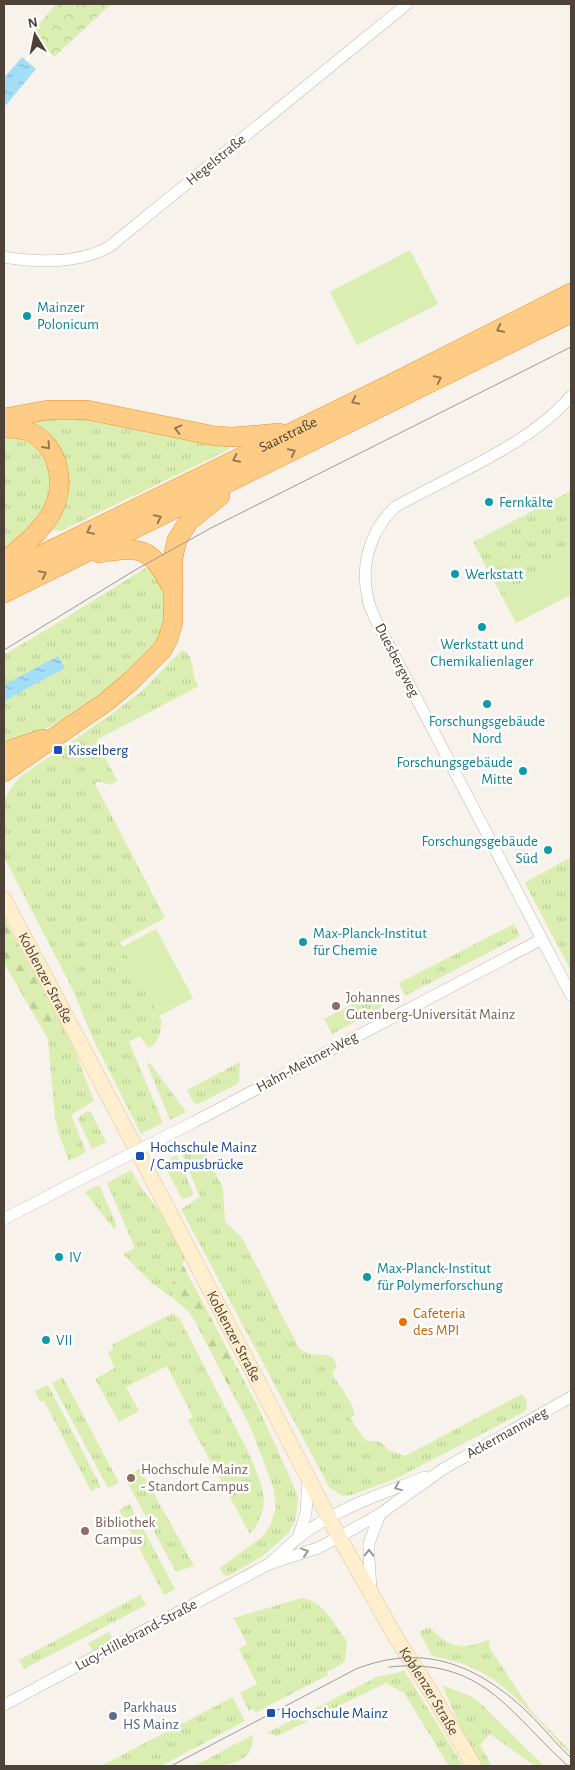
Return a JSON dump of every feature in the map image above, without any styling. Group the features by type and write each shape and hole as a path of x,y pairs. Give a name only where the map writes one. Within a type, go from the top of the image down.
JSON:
{"highway":[{"name":"Saarstraße","path":"4,573 571,293"},
{"name":"Saarstraße","path":"4,593 571,313"},
{"path":"4,418 48,410 80,409 126,416 188,432 215,436 232,437 295,430"},
{"path":"4,428 26,431 37,436 46,444 56,461 60,479 58,495 47,521 37,533 4,561"},
{"path":"6,768 90,714 117,693 162,650 168,639 173,622 173,558 180,533 194,516 248,473"},
{"path":"83,555 126,549 144,552 150,555 158,564 173,591"}],"main road":[{"name":"Koblenzer Straße","path":"4,899 159,1191 339,1538 474,1766"}],"street":[{"name":"Hegelstraße","path":"4,257 19,260 59,261 94,255 109,247 407,4"},
{"name":"Duesbergweg","path":"571,396 541,425 520,440 395,507 386,515 376,531 370,542 365,562 368,601 382,633 571,995"},
{"name":"Hahn-Meitner-Weg","path":"4,1219 192,1123 542,939"},
{"name":"Ackermannweg","path":"339,1538 380,1514 443,1469 571,1397"},
{"name":"Ackermannweg","path":"329,1518 362,1501 443,1469"},
{"path":"298,1538 306,1513 308,1480"},
{"path":"372,1594 369,1543 380,1514"},
{"name":"Lucy-Hillebrand-Straße","path":"269,1564 298,1538 329,1518"},
{"name":"Lucy-Hillebrand-Straße","path":"4,1705 269,1564 318,1548 339,1538"}],"green space":[{"path":"56,4 111,4 54,57 30,35"},
{"path":"410,250 438,304 357,345 330,292"},
{"path":"90,419 221,442 230,449 61,531 51,530 68,499 68,483 27,423 39,420"},
{"path":"4,433 34,441 55,470 43,515 4,552"},
{"path":"571,491 571,560 502,596 473,542"},
{"path":"571,560 571,595 516,623 502,596"},
{"path":"152,564 163,586 165,606 162,626 150,652 111,688 82,709 38,732 4,745 4,655"},
{"path":"182,650 190,657 194,677 199,686 96,740 117,780 111,785 96,782 96,786 165,918 120,942 161,1020 159,1036 152,1046 149,1048 140,1036 129,1042 163,1123 141,1134 94,1041 72,988 4,857 4,799 20,777 142,691"},
{"path":"571,857 571,971 525,883"},
{"path":"4,918 47,998 59,1032 48,1039 4,963"},
{"path":"514,924 520,936 405,996 399,983"},
{"path":"156,929 193,998 159,1016 122,947"},
{"path":"376,992 384,1007 332,1034 324,1019"},
{"path":"47,998 69,1035 94,1101 71,1115 86,1152 69,1161 55,1118 48,1039 59,1032"},
{"path":"240,1062 239,1083 198,1104 194,1103 187,1090"},
{"path":"150,1063 186,1112 170,1120 147,1064"},
{"path":"88,1111 91,1112 106,1142 92,1149 78,1119"},
{"path":"206,1141 204,1145 207,1156 223,1188 225,1222 242,1238 299,1348 311,1354 327,1355 334,1360 337,1366 332,1373 353,1408 355,1414 350,1418 366,1441 379,1441 390,1451 405,1456 522,1394 526,1399 527,1409 395,1479 351,1495 343,1496 329,1487 181,1209 200,1197 182,1153"},
{"path":"177,1155 193,1193 192,1196 182,1199 164,1164"},
{"path":"131,1170 138,1183 165,1219 185,1259 173,1282 173,1298 153,1284 123,1254 135,1248 107,1183"},
{"path":"99,1185 117,1226 114,1229 85,1192"},
{"path":"182,1263 241,1375 230,1389 195,1321 188,1311 173,1298 173,1282"},
{"path":"173,1313 180,1319 259,1477 264,1496 264,1505 262,1514 250,1534 188,1420 193,1417 167,1366 126,1387 139,1411 119,1422 95,1379 115,1368 108,1353 113,1349 112,1345"},
{"path":"241,1375 259,1409 298,1497 295,1520 289,1532 261,1557 228,1576 223,1574 220,1568 263,1536 270,1526 276,1508 274,1490 259,1449 249,1424 230,1389"},
{"path":"63,1377 119,1483 108,1488 52,1383"},
{"path":"48,1385 101,1487 91,1491 44,1401 40,1402 35,1391"},
{"path":"140,1469 194,1566 176,1572 124,1476"},
{"path":"130,1504 175,1589 164,1595 119,1510"},
{"path":"140,1595 146,1605 24,1669 19,1660"},
{"path":"302,1598 316,1603 333,1621 347,1641 345,1661 327,1672 328,1675 256,1713 253,1709 249,1711 240,1693 257,1684 239,1649 247,1644 234,1618"},
{"path":"430,1627 442,1639 456,1645 471,1645 487,1640 490,1642 489,1647 532,1712 571,1752 571,1755 513,1695 487,1675 468,1666 432,1656 419,1632"},
{"path":"109,1632 114,1640 93,1651 88,1643"},
{"path":"404,1670 463,1766 449,1766 404,1693 386,1683 277,1736 267,1733 377,1677"},
{"path":"442,1685 472,1697 479,1702 544,1766 535,1766 490,1734 480,1745 492,1766 480,1766 470,1749"},
{"path":"233,1697 245,1721 161,1766 101,1766"},
{"path":"253,1735 252,1746 248,1754 241,1760 223,1765 194,1766"}],"water":[{"path":"22,57 36,69 6,105 4,103 4,78"},
{"path":"58,656 65,668 4,701 4,685"}],"tram line":[{"path":"4,650 137,569 211,528 571,347"},
{"path":"171,1766 356,1669 402,1658 423,1658 444,1662 464,1668 483,1678 521,1706 571,1758"},
{"path":"389,1667 421,1666 448,1671 471,1680 491,1692 510,1708 568,1766"}],"place":[{"name":"Mainzer Polonicum","path":"27,316"},
{"name":"Fernkälte","path":"489,502"},
{"name":"Werkstatt","path":"455,574"},
{"name":"Werkstatt und Chemikalienlager","path":"482,627"},
{"name":"Forschungsgebäude Nord","path":"487,704"},
{"name":"Kisselberg","path":"58,750"},
{"name":"Forschungsgebäude Mitte","path":"523,771"},
{"name":"Forschungsgebäude Süd","path":"548,850"},
{"name":"Max-Planck-Institut für Chemie","path":"303,942"},
{"name":"Johannes Gutenberg-Universität Mainz","path":"336,1006"},
{"name":"Hochschule Mainz / Campusbrücke","path":"140,1156"},
{"name":"IV","path":"59,1257"},
{"name":"Max-Planck-Institut für Polymerforschung","path":"367,1277"},
{"name":"Cafeteria des MPI","path":"403,1322"},
{"name":"VII","path":"46,1340"},
{"name":"Hochschule Mainz - Standort Campus","path":"131,1478"},
{"name":"Bibliothek Campus","path":"85,1531"},
{"name":"Hochschule Mainz","path":"271,1713"},
{"name":"Parkhaus HS Mainz","path":"113,1716"}]}
